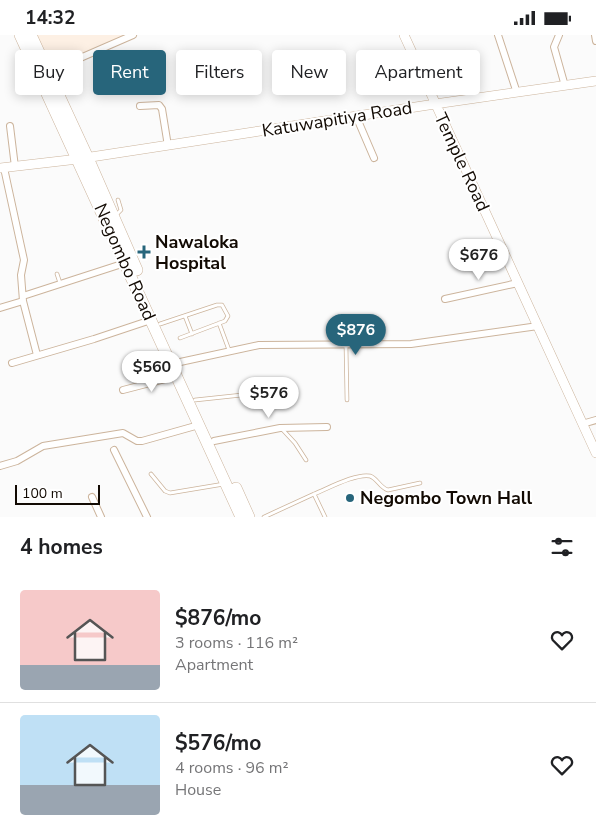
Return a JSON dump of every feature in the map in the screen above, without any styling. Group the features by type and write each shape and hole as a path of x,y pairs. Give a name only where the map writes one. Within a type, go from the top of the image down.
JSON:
{"highway":[{"name":"Negombo Road","path":"20,35 113,216 156,322 250,517"},
{"name":"Negombo Road","path":"31,35 38,50"},
{"name":"Negombo Road","path":"57,95 125,263 156,322"},
{"name":"Negombo Road","path":"175,363 176,376 240,517"}],"street":[{"path":"83,57 133,35"},
{"name":"Temple Road","path":"404,35 596,453"},
{"path":"498,35 517,93"},
{"path":"559,35 554,47 565,86"},
{"path":"595,35 596,41"},
{"name":"Katuwapitiya Road","path":"2,168 83,159 596,81"},
{"path":"140,106 159,105 162,109 168,146"},
{"path":"356,116 374,159"},
{"path":"10,126 15,167"},
{"path":"2,168 24,259 21,275 23,299 37,355"},
{"path":"0,308 60,284 125,263"},
{"path":"445,299 518,283"},
{"path":"12,363 156,322"},
{"path":"175,363 259,345 412,344 538,326"},
{"path":"123,390 176,376"},
{"path":"582,424 596,420"},
{"path":"0,466 17,461 43,447 123,433 137,441 142,441 199,425"},
{"path":"214,441 280,428 327,427"},
{"path":"114,450 147,517"},
{"path":"92,497 101,517"}],"lane":[{"path":"113,216 120,212 118,200"},
{"path":"57,274 60,284"},
{"path":"156,322 184,316 221,304 228,316 225,321 180,338"},
{"path":"184,316 192,334"},
{"path":"220,323 229,351"},
{"path":"346,345 347,400"},
{"path":"195,400 270,392"},
{"path":"280,428 295,443 306,460"},
{"path":"151,474 165,491 170,493 226,484"},
{"path":"264,517 314,494 366,475 373,477 383,488 388,489 420,483"},
{"path":"314,494 325,517"}],"shaded area":[{"path":"31,35 133,35 99,50 93,50 93,52 83,57 83,50 38,50"}],"place":[{"name":"Nawaloka Hospital","path":"144,252"},
{"name":"Negombo Town Hall","path":"350,498"}]}
